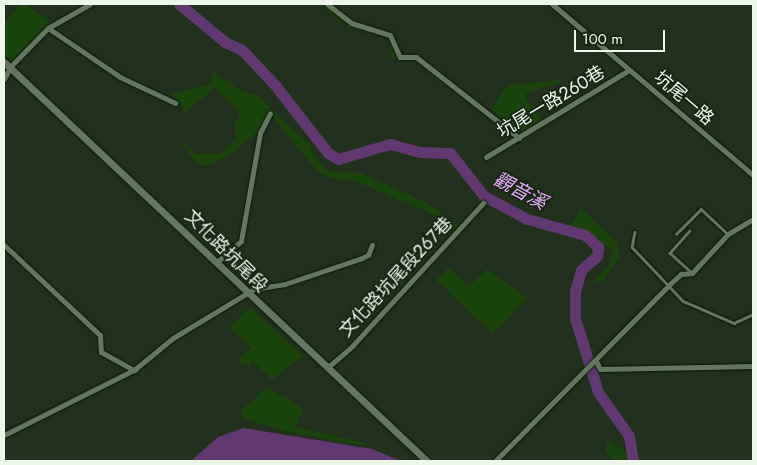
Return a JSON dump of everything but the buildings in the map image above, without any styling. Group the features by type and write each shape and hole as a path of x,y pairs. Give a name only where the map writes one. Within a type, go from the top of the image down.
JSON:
{"main road":[{"name":"文化路坑尾段","path":"4,62 217,262 246,294 427,461"}],"street":[{"path":"4,79 10,67 48,28 90,4"},
{"path":"327,4 351,23 390,35 400,57 416,57 519,138"},
{"name":"坑尾一路","path":"552,4 753,175"},
{"path":"48,28 120,77 175,103"},
{"name":"坑尾一路260巷","path":"486,157 629,70"},
{"path":"217,262 241,242 260,133 270,113"},
{"name":"文化路坑尾段267巷","path":"327,368 352,345 483,203"},
{"path":"495,461 681,274 692,273 728,234 753,219"},
{"path":"4,245 100,335 100,352 134,370"},
{"path":"4,435 134,370 173,338 246,294 362,258 368,255 372,245"},
{"path":"595,362 600,369 753,366"}],"lane":[{"path":"676,234 701,209 728,234"},
{"path":"690,231 670,253 692,273"},
{"path":"635,232 632,247 682,301 734,323 753,314"}],"green space":[{"path":"20,4 27,5 52,23 14,64 4,54 4,24"},
{"path":"322,4 327,4 330,10 351,24 392,37 397,59 392,59 390,42 386,36 348,28 327,12"},
{"path":"216,72 219,78 232,82 235,88 258,96 310,145 314,156 329,172 361,173 429,204 458,224 454,232 446,221 423,210 355,181 330,178 316,170 272,116 258,132 231,154 211,165 198,165 182,144 184,143 196,154 222,153 236,139 234,123 240,116 238,111 215,88 184,113 183,105 170,94 211,84 212,73"},
{"path":"560,80 560,83 526,93 526,99 534,106 543,121 525,132 510,130 492,109 504,89 510,85"},
{"path":"581,209 617,242 620,257 602,281 592,284 608,266 612,251 594,236 570,227"},
{"path":"449,267 469,286 487,269 527,298 493,334 436,280"},
{"path":"250,307 303,356 272,380 253,361 249,366 240,363 239,359 251,348 230,328"},
{"path":"266,387 282,397 286,396 303,410 296,427 366,443 365,446 284,431 242,418 242,410"},
{"path":"608,440 628,453 630,461 614,461 605,451"}],"shaded area":[{"path":"243,428 372,449 401,461 191,461 218,437"}],"waterway":[{"name":"觀音溪","path":"179,4 225,42 242,50 275,85 328,153 338,159 390,144 419,152 450,153 484,196 527,219 585,235 598,247 597,256 581,270 575,291 575,318 598,392 629,436 633,461"}]}
